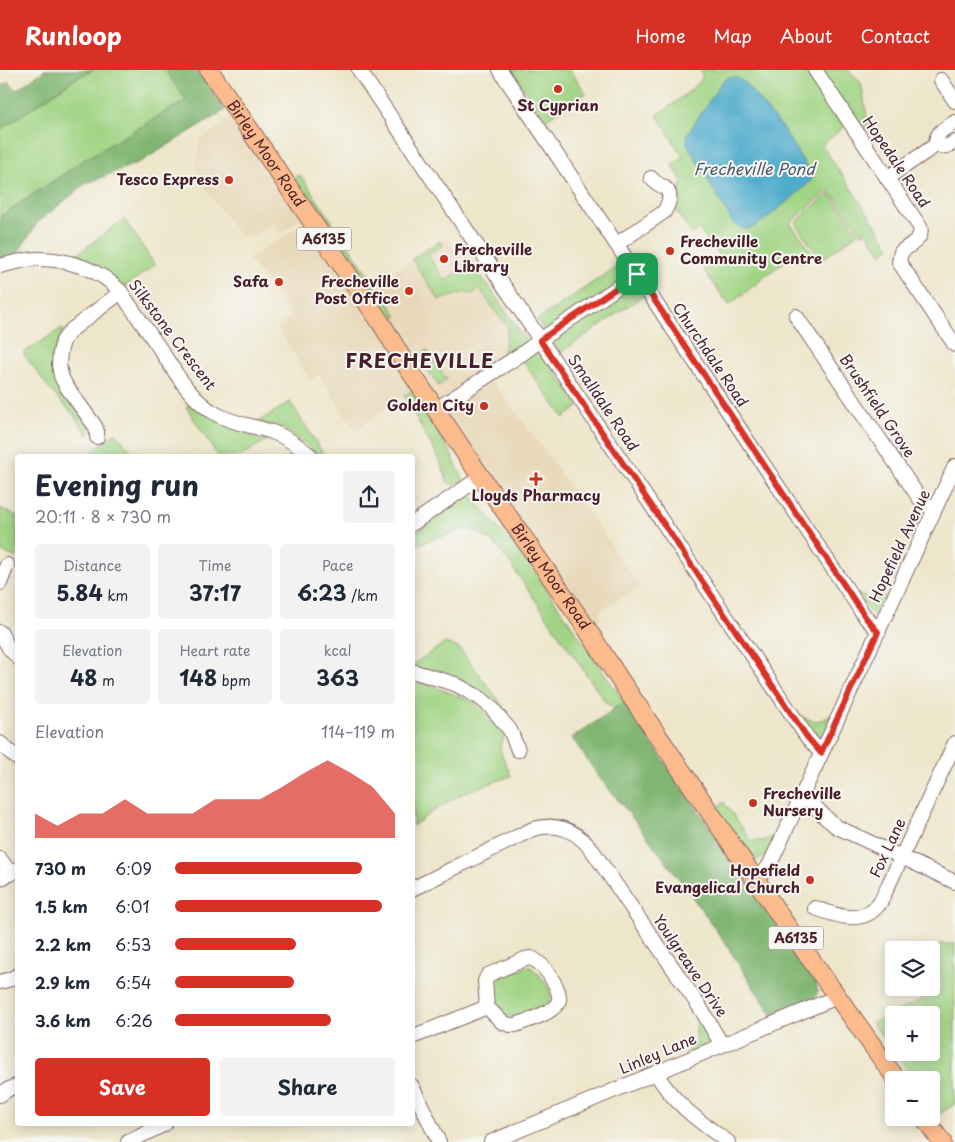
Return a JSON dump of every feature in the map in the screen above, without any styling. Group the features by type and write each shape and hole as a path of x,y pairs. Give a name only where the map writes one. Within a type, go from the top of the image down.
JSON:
{"main road":[{"name":"Birley Moor Road","path":"209,70 382,326 481,477 587,629 837,997 890,1071"},
{"path":"930,1126 942,1142"}],"street":[{"name":"Smalldale Road","path":"359,70 790,713 821,753"},
{"name":"Churchdale Road","path":"500,70 866,618 878,632"},
{"name":"Hopedale Road","path":"815,70 920,227 922,232 920,237 901,252 899,262 955,345"},
{"path":"941,80 955,101"},
{"path":"936,145 935,138 940,132 955,122"},
{"path":"936,145 947,147 955,142"},
{"path":"887,178 936,145"},
{"path":"617,244 664,212 668,206 668,192 665,188 658,186 651,178"},
{"name":"Silkstone Crescent","path":"0,266 35,259 52,260 68,262 98,274 121,292 187,388 204,406 232,421 274,432 289,439 308,454"},
{"path":"436,410 523,353 637,274"},
{"path":"97,437 95,426 61,376 60,352 63,341 70,331 121,292"},
{"name":"Brushfield Grove","path":"796,316 920,499 934,510"},
{"name":"Hopefield Avenue","path":"755,878 765,871 770,864 955,466"},
{"path":"415,522 481,477"},
{"path":"0,583 8,566"},
{"path":"0,632 15,654"},
{"path":"415,672 456,684 480,698 490,706 510,730 518,750"},
{"path":"0,743 15,756"},
{"name":"Fox Lane","path":"815,908 835,915 861,916 872,911 880,903 955,743"},
{"path":"803,794 825,818 837,827 955,882"},
{"name":"Youlgreave Drive","path":"415,888 533,829 541,827 562,828 578,835 592,850 701,1009 722,1045"},
{"path":"0,859 10,874"},
{"path":"531,958 537,961 551,976 560,998 556,1006 548,1012 516,1025 502,1022 487,1006 485,981 488,975 531,958"},
{"path":"0,982 15,977"},
{"name":"Linley Lane","path":"496,1141 837,997"},
{"path":"415,1036 487,1006"},
{"path":"656,1072 675,1100 692,1116 728,1142"},
{"path":"0,1095 15,1086"},
{"path":"415,1092 439,1142"},
{"path":"128,1142 161,1126"}],"shaded area":[{"path":"232,116 302,218 281,234 273,224 253,236 244,236 237,233 201,182 196,165 199,141"},
{"path":"318,214 369,287 447,237 465,267 508,329 501,363 487,376 568,483 640,586 601,610 599,624 593,638 413,390 355,430 319,375 310,381 277,327 292,317 249,259"}],"green space":[{"path":"45,70 93,70 73,80 0,130 0,87 9,82 16,90"},
{"path":"93,70 165,70 187,100 84,160 0,217 0,130 73,80"},
{"path":"165,70 197,70 225,110 142,161 85,184 38,222 15,257 0,262 0,217 84,160 186,100"},
{"path":"511,70 570,70 586,93 545,120"},
{"path":"700,70 805,70 844,127 822,145 890,247 882,254 865,231 862,234 829,190 790,223 812,252 801,263 794,254 729,305 702,268 719,255 699,229 692,234 674,208 682,181 672,165 683,157 657,115 700,81 702,75"},
{"path":"820,70 849,70 861,83 869,129 861,132"},
{"path":"295,176 301,176 369,276 369,280 385,301 388,302 397,317 393,320 376,307 293,180"},
{"path":"829,193 858,233 821,260 795,223"},
{"path":"124,219 155,265 124,287 72,258"},
{"path":"440,241 443,245 428,255 445,281 472,263 533,350 541,351 579,406 564,418 515,351 501,363 508,329 480,289 472,294 466,292 439,300 412,259"},
{"path":"622,263 644,295 560,353 537,320"},
{"path":"62,328 63,331 55,352 90,425 88,435 73,414 51,391 23,353"},
{"path":"427,350 447,380 439,386 420,359 421,355"},
{"path":"413,390 447,446 464,481 454,485 448,483 439,459 404,396"},
{"path":"193,402 271,437 244,454 217,454 186,407"},
{"path":"290,402 323,453 316,454 304,443 282,428 258,422"},
{"path":"116,433 133,454 94,454 92,452"},
{"path":"471,495 534,571 624,702 614,708 606,703 507,559 493,542 476,531 464,529 415,545 415,533"},
{"path":"0,508 15,515 15,557 0,551"},
{"path":"857,594 874,598 890,594 882,612 877,615 871,613"},
{"path":"445,643 459,648 504,707 499,709 415,667 415,663"},
{"path":"415,679 476,703 505,733 500,750 511,776 463,793 415,824"},
{"path":"624,702 815,982 818,991 814,1000 774,1017 726,944 683,884 599,777 572,738"},
{"path":"834,714 823,736 816,739 799,715 816,720 824,719"},
{"path":"724,802 751,840 761,841 774,837 765,857 753,861 716,808"},
{"path":"940,944 955,944 955,1104 941,1113 940,1071 908,1071 900,1061 940,1061 940,1006 908,1006 929,996 940,996 940,991 942,990"},
{"path":"529,966 539,974 549,989 551,998 547,1005 516,1019 503,1013 493,998 491,986 497,979"},
{"path":"697,1014 713,1042 684,1056 694,1042"},
{"path":"885,1017 885,1040 872,1023"}],"water":[{"name":"Frecheville Pond","path":"735,77 745,83 783,129 813,177 810,182 769,216 747,229 733,223 687,144 687,135 721,83 727,78"}],"place":[{"name":"St Cyprian","path":"558,89"},
{"name":"Tesco Express","path":"229,180"},
{"name":"Frecheville Community Centre","path":"670,251"},
{"name":"Frecheville Library","path":"444,259"},
{"name":"Safa","path":"279,282"},
{"name":"Frecheville Post Office","path":"409,291"},
{"name":"Golden City","path":"484,406"},
{"name":"Lloyds Pharmacy","path":"536,479"},
{"name":"Frecheville Nursery","path":"753,803"},
{"name":"Hopefield Evangelical Church","path":"810,880"}],"district":[{"name":"FRECHEVILLE","path":"420,361"}],"route":[{"path":"637,274 866,618 878,632 821,753 807,737 540,340 637,274"}]}
